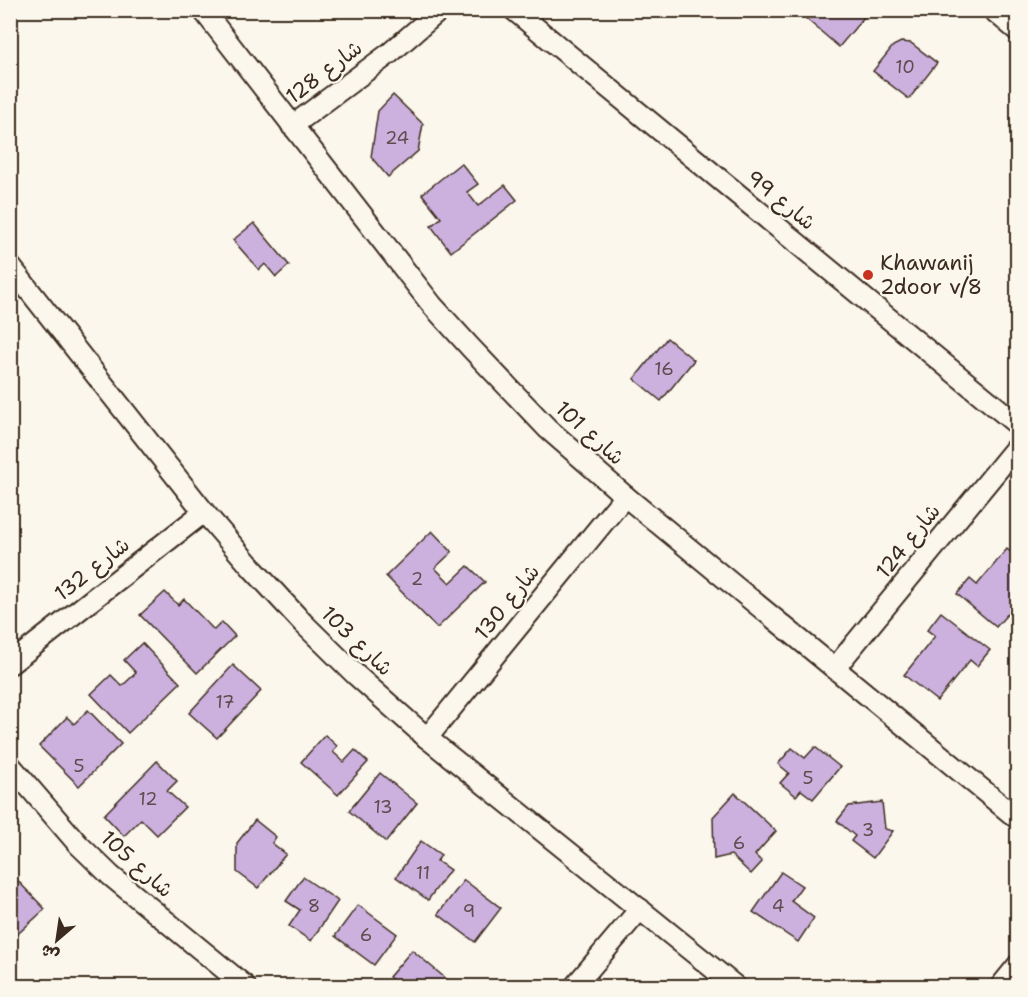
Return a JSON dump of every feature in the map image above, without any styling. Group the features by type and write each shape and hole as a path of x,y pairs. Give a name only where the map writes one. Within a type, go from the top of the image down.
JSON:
{"street":[{"name":"شارع 101","path":"203,10 432,305 548,429 625,496 1017,819"},
{"name":"شارع 128","path":"292,126 390,53 441,10"},
{"name":"شارع 99","path":"514,10 1017,425"},
{"path":"993,10 1017,31"},
{"name":"شارع 103","path":"13,273 204,512 303,623 356,675 427,738 735,987"},
{"name":"شارع 124","path":"835,668 1017,445"},
{"name":"شارع 130","path":"427,738 625,496"},
{"name":"شارع 132","path":"10,664 204,512"},
{"name":"شارع 105","path":"10,765 70,835 111,876 244,987"},
{"path":"575,987 640,909"},
{"path":"1001,987 1017,965"}],"building":[{"path":"809,10 870,10 839,47 804,17"},
{"path":"901,42 911,43 937,63 909,99 873,71 893,46"},
{"path":"393,95 423,124 418,151 388,177 371,157 378,111"},
{"path":"461,163 478,184 467,192 478,206 505,185 517,200 451,252 431,226 441,218 422,194"},
{"path":"254,223 289,265 276,277 265,264 259,270 233,240"},
{"path":"667,338 694,360 661,401 634,379"},
{"path":"432,531 452,552 435,568 450,583 468,566 485,582 437,628 386,576"},
{"path":"1007,549 1018,558 1018,602 996,627 957,594 970,579 977,585"},
{"path":"165,592 178,605 184,599 214,630 222,622 235,636 197,673 140,615"},
{"path":"941,612 990,650 977,666 970,660 937,701 904,675 935,636 927,630"},
{"path":"142,643 180,683 128,733 91,694 111,675 122,686 136,673 124,660"},
{"path":"233,665 261,691 217,738 189,713"},
{"path":"88,710 121,744 79,786 39,746 67,717 74,724"},
{"path":"325,735 337,746 333,752 344,762 355,750 368,762 338,795 301,762"},
{"path":"815,747 840,767 813,799 801,790 796,796 780,783 789,773 778,764 792,748 805,758"},
{"path":"157,761 177,781 167,791 185,807 157,835 141,819 124,836 104,815"},
{"path":"380,773 417,803 386,842 349,811"},
{"path":"735,793 776,831 755,855 762,862 751,874 731,855 714,859 713,817"},
{"path":"882,802 885,829 893,831 873,858 851,841 855,836 837,821 849,806"},
{"path":"255,820 276,837 272,843 286,854 258,888 237,872 237,843"},
{"path":"421,841 441,855 437,861 450,870 428,900 396,877"},
{"path":"781,872 802,886 791,901 814,918 798,942 753,912"},
{"path":"303,877 338,901 311,941 289,926 300,910 286,901"},
{"path":"15,878 45,909 10,941 10,882"},
{"path":"464,880 501,908 475,942 438,914"},
{"path":"358,905 397,934 374,965 335,936"},
{"path":"412,950 451,983 448,986 401,986 389,977"}],"place":[{"name":"Khawanij 2door v/8","path":"868,275"}]}
